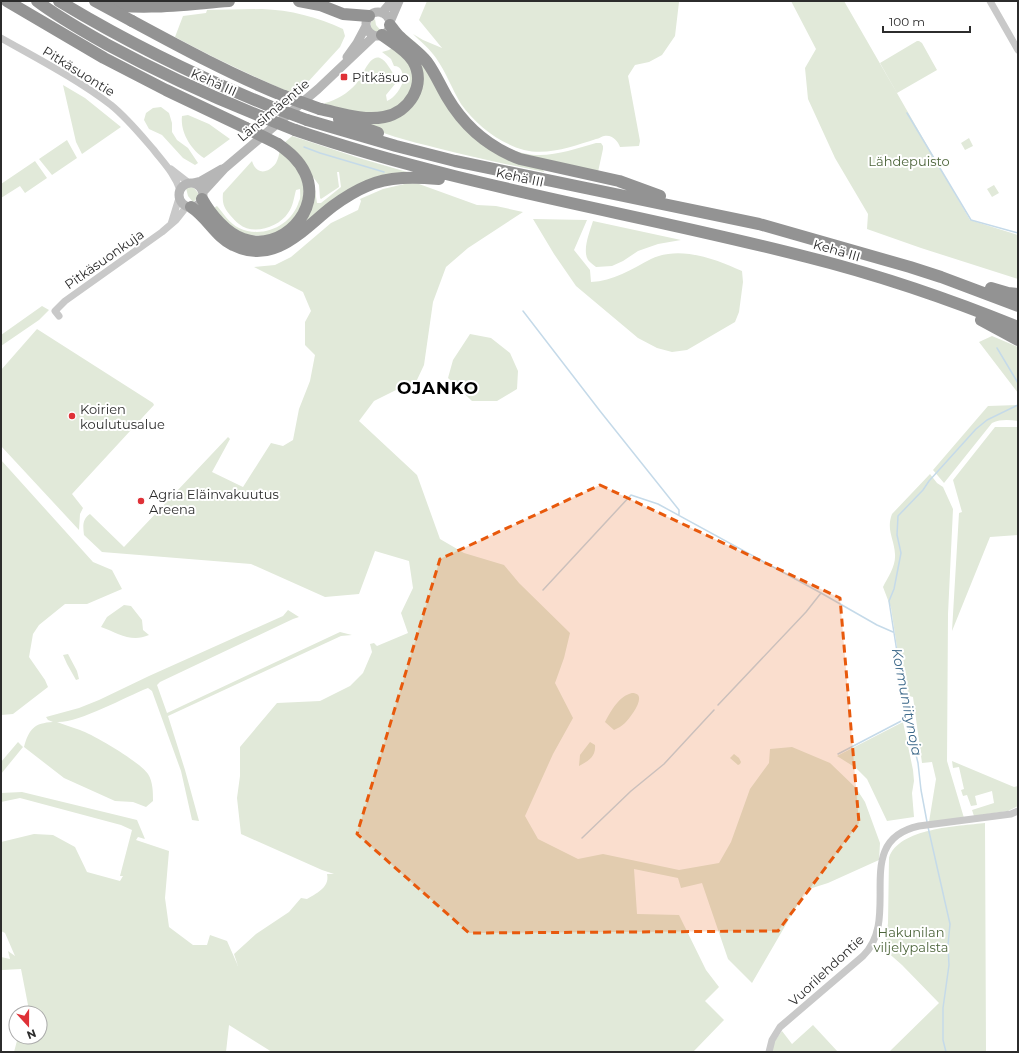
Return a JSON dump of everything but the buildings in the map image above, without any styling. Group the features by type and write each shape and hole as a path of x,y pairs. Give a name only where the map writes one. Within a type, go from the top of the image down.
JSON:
{"highway":[{"path":"2,1 48,9"},
{"path":"8,1 28,6 111,62 278,144 290,153 302,166 308,178 308,199 305,211 299,222 291,230 281,236 269,240 257,242 243,239 229,231 206,206 202,196"},
{"name":"Kehä III","path":"37,1 96,38 152,68 194,88 295,130 343,146 476,181 765,246 841,266 925,292 1018,327"},
{"name":"Kehä III","path":"59,1 145,50 209,80 307,120 396,146 455,161 759,224 848,248 941,277 1018,306"},
{"path":"94,1 113,5 138,6 229,1"},
{"path":"94,1 202,59 253,84 320,109 378,134 455,156 483,166"},
{"path":"299,1 368,21"},
{"path":"390,24 399,36 427,61 461,118 483,139 501,151 520,158 619,181 668,198 723,210 759,224"},
{"path":"320,109 350,116 376,118 392,115 400,111 410,102 416,90 416,68 409,56 401,48 378,36"},
{"path":"189,206 202,216 225,241 234,246 250,251 267,250 282,246 292,240 344,198 369,185 398,178 412,177 476,181"},
{"path":"941,277 964,279 996,290 1018,294"},
{"path":"925,292 946,305 972,316 1018,340"}],"main road":[{"path":"382,13 392,1"},
{"path":"390,24 386,15 376,12 368,21 370,34 378,36 386,33 390,24 399,1"},
{"name":"Länsimäentie","path":"336,71 353,49 368,21"},
{"name":"Länsimäentie","path":"202,196 225,168 378,36"},
{"name":"Länsimäentie","path":"191,183 202,181 217,170 225,168"},
{"path":"191,183 199,186 202,196 199,203 189,206 183,204 179,194 182,186 191,183"}],"street":[{"path":"990,1 1018,50"},
{"name":"Pitkäsuontie","path":"1,38 89,89 112,106 134,127 169,168 177,183 179,194"},
{"name":"Pitkäsuontie","path":"169,168 191,183"},
{"path":"171,224 179,194"},
{"name":"Pitkäsuonkuja","path":"58,316 55,311 65,301 157,236 176,220 189,206"},
{"name":"Vuorilehdontie","path":"769,1052 772,1040 780,1027 869,950 878,931 882,860 886,846 894,837 899,833 919,826 1011,814 1018,811"}],"highlighted area":[{"path":"600,485 840,598 859,823 778,931 469,933 357,834 440,559"}],"green space":[{"path":"427,1 682,1 679,2 675,36 662,55 649,62 635,65 628,76 640,141 639,146 620,147 614,138 610,136 603,136 598,139 570,147 552,151 533,152 515,147 497,138 481,126 467,112 461,104 436,58 413,34 442,48 419,20"},
{"name":"Lähdepuisto","path":"791,1 844,1 970,220 1018,235 1018,279 867,229 868,214 835,158 808,99 805,68 816,49"},
{"path":"262,9 304,15 343,29 345,36 340,47 296,95 234,67 175,37 183,16 206,13 207,10"},
{"path":"375,19 376,25 382,32 374,32 371,29 371,22"},
{"path":"403,32 428,55 435,64 459,107 478,128 489,137 513,150 526,154 540,155 561,153 596,143 601,143 603,149 598,172 520,154 485,136 470,123 456,106 432,64 418,48 401,35"},
{"path":"917,41 922,43 937,70 897,93 880,63"},
{"path":"393,47 406,59 413,73 413,88 399,108 372,115 325,105 325,103 338,98 353,87 369,63 376,58 382,59 389,66 395,77 395,84 386,95 387,101 393,98 404,79 399,67 394,66 391,59 382,52"},
{"path":"416,60 423,61 460,123 539,167 545,172 477,158 405,140 374,129 355,120 410,107"},
{"path":"63,85 85,98 121,127 82,154 76,142"},
{"path":"161,107 169,113 172,123 172,132 177,140 188,148 198,163 195,165 183,158 162,135 149,129 144,120 146,113 153,108"},
{"path":"188,115 209,124 230,139 204,158 199,155 187,140 183,128 182,116"},
{"path":"292,136 414,174 374,180 346,192 322,210 291,238 275,246 257,249 248,248 231,241 219,232 209,220 212,218 232,237 246,243 261,244 275,242 287,236 298,226 306,215 311,201 309,174 301,161 283,144","holes":["337,172 339,172 341,187 321,203 317,203 313,177 319,185 321,199 339,187"]},
{"path":"969,138 973,146 965,150 961,143"},
{"path":"67,140 77,158 52,175 39,159"},
{"path":"280,150 294,163 304,183 303,204 290,225 270,236 242,235 229,227 212,209 217,206 233,224 239,228 257,232 275,228 290,217 295,210 300,198 300,189 296,190 291,208 284,218 272,226 251,229 245,228 237,222 226,210 223,203 223,193 252,161 256,169 259,171 266,171 273,167 276,163"},
{"path":"35,161 47,178 25,193 20,186 1,198 1,184"},
{"path":"409,183 419,184 477,205 496,206 523,212 468,248 446,267 433,302 424,365 416,382 374,401 359,421 417,475 440,539 464,553 504,565 519,583 570,633 564,658 555,683 573,718 553,754 525,816 538,839 578,859 603,854 679,870 719,863 731,842 750,789 769,763 770,749 792,747 830,763 856,788 865,802 880,843 879,860 828,883 806,890 752,983 728,959 702,883 681,888 678,878 634,869 637,914 679,915 706,970 719,987 705,1001 724,1020 693,1052 272,1052 229,1025 226,1052 14,1052 16,1045 48,1045 48,1005 28,1005 21,969 2,970 1,973 1,957 10,959 8,951 15,956 5,933 1,931 1,842 34,834 53,835 75,847 87,872 120,881 123,876 120,876 132,830 121,825 20,798 1,802 1,793 22,792 137,820 145,839 138,837 136,840 169,851 165,898 169,927 193,945 207,945 210,935 227,941 238,966 234,954 256,934 289,912 301,898 307,899 322,889 327,883 327,874 334,874 241,834 237,798 240,776 240,747 277,703 320,701 350,686 363,673 372,652 370,644 374,643 377,646 408,633 401,613 413,588 409,561 375,551 359,594 325,597 251,564 102,552 84,535 83,529 86,518 90,514 124,547 228,437 230,439 212,472 243,487 271,443 283,446 293,440 299,409 310,381 315,355 305,345 305,322 311,311 303,292 254,267 275,265 291,257 331,223 358,210 361,201 360,199 383,189"},
{"path":"994,185 999,193 992,197 987,189"},
{"path":"186,188 194,188 198,193 198,198 193,202 188,196"},
{"path":"533,219 587,220 574,250 590,270 591,282 615,277 651,259 674,253 685,253 709,258 742,271 743,282 739,312 735,322 687,350 672,352 657,348 638,338 576,286 554,254"},
{"path":"593,221 681,240 658,244 638,251 612,266 596,267 588,260 586,256 587,240"},
{"path":"42,306 49,310 39,320 1,346 1,335"},
{"name":"Koirien koulutusalue","path":"37,329 154,405 72,494 83,508 80,514 79,530 1,446 1,370"},
{"path":"470,334 491,338 510,353 518,371 517,389 497,401 472,401 448,378 453,360"},
{"path":"992,336 1018,347 1018,393 979,342"},
{"path":"1018,405 1018,421 1002,420 992,423 944,483 933,470 988,406"},
{"path":"995,427 1018,427 1018,535 990,537 952,631 959,513 962,512 953,480"},
{"path":"1,460 93,562 112,570 122,589 87,604 65,604 39,625 33,634 29,657 45,680 48,687 13,714 1,715"},
{"path":"930,474 937,483 943,487 953,509 948,614 947,761 964,818 929,822 936,779 932,762 922,763 913,697 909,696 904,680 902,680 891,608 883,587 891,571 895,558 890,529 892,514"},
{"path":"124,605 131,606 142,620 143,630 149,635 130,638 101,627 107,617"},
{"path":"288,610 299,617 160,682 157,685 167,713 340,632 352,635 341,636 168,716 199,821 192,820 181,771 152,691 148,688 89,714 66,721 57,722 95,737 127,756 143,769 150,777 153,791 153,801 146,807 133,802 115,801 64,778 24,747 30,731 33,728 41,724 53,722 48,720 46,717 79,708 99,700 283,616"},
{"path":"68,654 77,671 79,679 76,680 63,655"},
{"path":"632,693 637,694 639,697 637,706 625,723 614,730 605,722 619,701 623,697"},
{"path":"903,722 913,770 914,781 912,793 914,817 887,821 867,779 856,768 837,756"},
{"path":"18,742 23,747 1,774 1,762"},
{"path":"590,742 595,745 593,756 579,766 580,755"},
{"path":"734,754 741,762 738,765 730,758"},
{"path":"952,761 1014,787 1018,786 1018,806 1008,811 974,816 972,810 994,803 992,791 975,796 977,805 971,806 967,795 963,796 961,790 964,789 959,767 953,768"},
{"name":"Hakunilan viljelypalsta","path":"985,823 986,1052 889,1052 939,1003 902,965 885,950 888,923 889,858 895,848 904,840 916,835 946,827"},
{"path":"813,1025 838,1052 771,1052 774,1042 782,1031 792,1044"}],"waterway":[{"path":"907,113 971,220 1018,233"},
{"path":"304,147 384,172"},
{"path":"523,311 679,510 679,515"},
{"path":"997,348 1018,383"},
{"name":"Kormuniitynoja","path":"927,822 918,763 908,722 889,601 894,589 901,553 897,535 898,516 923,490 929,481 976,429 987,420 1018,405"},
{"path":"543,590 631,495 658,504 821,593"},
{"path":"718,705 806,612 821,593 877,625 893,632"},
{"path":"582,838 631,791 664,764 714,710"},
{"path":"838,754 907,718"},
{"name":"Kormuniitynoja","path":"928,827 950,924 948,945 949,965 943,1008 943,1040 946,1052"}],"place":[{"name":"Pitkäsuo","path":"344,77"},
{"name":"Koirien koulutusalue","path":"72,416"},
{"name":"Agria Eläinvakuutus Areena","path":"141,501"}],"district":[{"name":"OJANKO","path":"438,388"}]}
